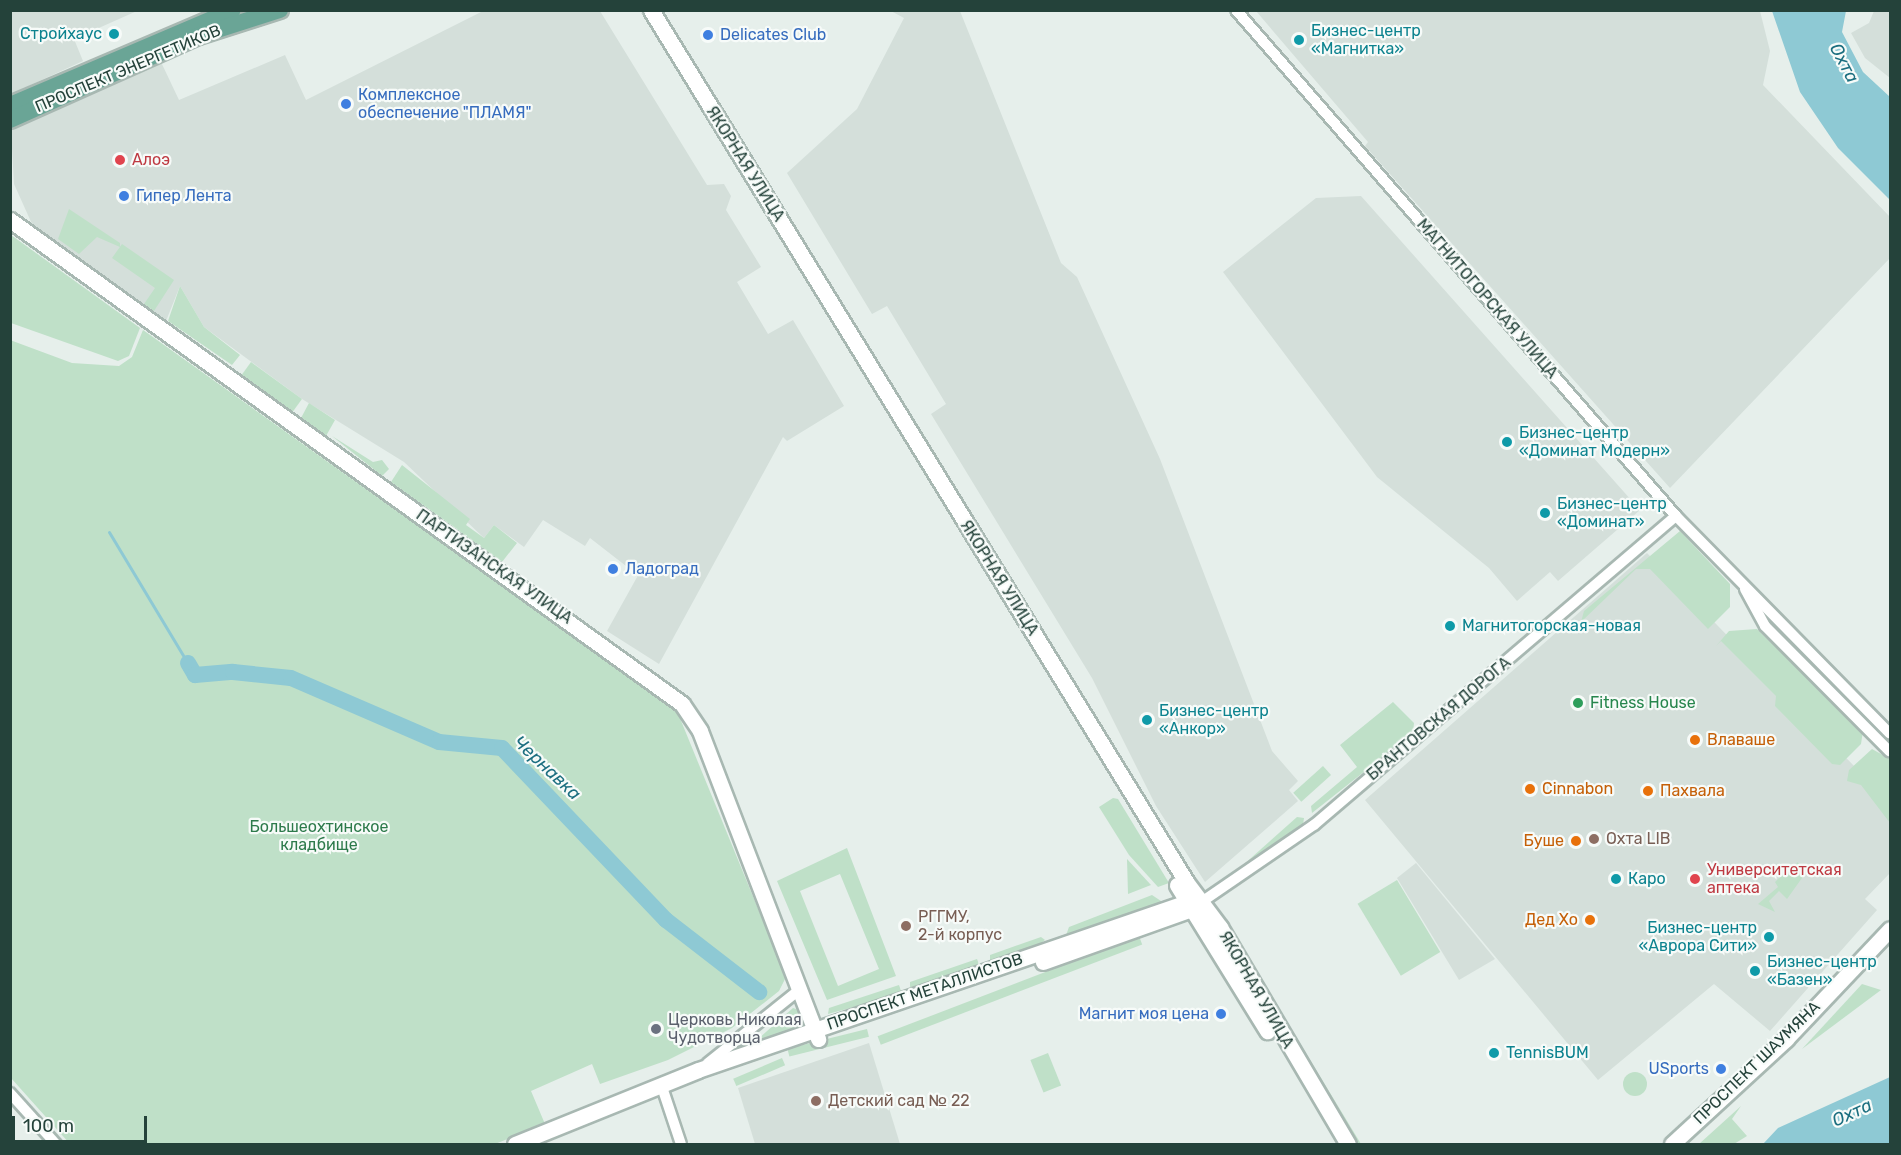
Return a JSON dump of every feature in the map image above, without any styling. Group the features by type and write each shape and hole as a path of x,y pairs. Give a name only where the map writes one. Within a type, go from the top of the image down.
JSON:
{"main road":[{"name":"ПРОСПЕКТ ЭНЕРГЕТИКОВ","path":"10,105 234,10"},
{"name":"ПРОСПЕКТ ЭНЕРГЕТИКОВ","path":"10,120 198,36 280,10"}],"street":[{"name":"ЯКОРНАЯ УЛИЦА","path":"641,10 1193,903 1348,1144"},
{"name":"ЯКОРНАЯ УЛИЦА","path":"651,10 1337,1144"},
{"name":"МАГНИТОГОРСКАЯ УЛИЦА","path":"1236,10 1676,516 1890,734"},
{"name":"ПАРТИЗАНСКАЯ УЛИЦА","path":"10,220 682,704 700,732 816,1034"},
{"name":"БРАНТОВСКАЯ ДОРОГА","path":"1193,903 1314,825 1676,516"},
{"name":"МАГНИТОГОРСКАЯ УЛИЦА","path":"1742,584 1765,626 1890,752"},
{"name":"ПРОСПЕКТ МЕТАЛЛИСТОВ","path":"515,1144 816,1034 1193,903"},
{"name":"ПРОСПЕКТ ШАУМЯНА","path":"1672,1144 1786,1039 1890,929"},
{"name":"ПРОСПЕКТ ШАУМЯНА","path":"1687,1144 1798,1040 1890,942"},
{"path":"698,1070 799,990"},
{"name":"ПРОСПЕКТ МЕТАЛЛИСТОВ","path":"541,1144 663,1089 698,1070 816,1034"},
{"path":"663,1089 681,1144"},
{"path":"10,1093 56,1144"}],"shaded area":[{"path":"11,10 137,11 74,39 83,61 11,94"},
{"path":"483,11 600,11 707,185 724,184 731,196 726,210 761,267 737,282 768,334 793,320 844,406 787,441 783,437 659,664 607,631 641,570 626,566 590,538 585,546 543,520 524,547 494,525 484,538 404,462 302,399 204,327 180,286 166,321 32,224 14,184 11,130 15,126 161,62 179,100 285,55 306,100"},
{"path":"891,11 960,11 1061,263 1077,277 1160,459 1272,751 1298,781 1289,790 1298,801 1205,882 1156,806 1092,678 931,414 946,404 887,306 872,314 787,173 857,109 904,18"},
{"path":"1256,11 1760,11 1770,51 1763,85 1890,217 1890,258 1670,488 1365,146 1368,142"},
{"path":"1874,11 1890,11 1890,78 1865,58 1851,33 1869,23"},
{"path":"1361,196 1640,510 1558,581 1550,572 1517,601 1489,568 1377,477 1223,272 1316,198"},
{"path":"1647,553 1890,803 1890,873 1865,899 1877,910 1770,1031 1714,984 1598,1080 1365,800"},
{"path":"1416,863 1495,959 1459,980 1397,878"},
{"name":"Детский сад № 22","path":"869,1043 900,1144 755,1144 738,1088"}],"green space":[{"path":"69,209 120,243 120,247 97,237 79,254 58,239"},
{"path":"793,224 927,440 923,443 792,226"},
{"path":"11,235 140,328 129,356 118,361 11,323"},
{"path":"122,244 174,280 154,311 144,304 155,288 112,258"},
{"path":"180,286 204,327 240,355 232,365 168,321"},
{"name":"Большеохтинское кладбище","path":"143,330 677,711 786,977 779,991 732,1028 668,1060 600,1084 592,1064 531,1091 545,1124 495,1144 70,1144 11,1078 10,340 72,363 119,366 132,357"},
{"path":"251,362 302,399 293,412 242,375"},
{"path":"309,403 335,420 326,436 301,418"},
{"path":"332,436 373,462 382,460 389,469 382,476"},
{"path":"402,465 470,519 466,525 484,538 494,525 517,543 502,562 391,482"},
{"path":"1680,531 1730,584 1730,607 1708,629 1650,569 1636,569 1581,622 1584,611"},
{"path":"1763,616 1890,741 1890,745"},
{"path":"1757,629 1863,731 1861,744 1840,765 1832,764 1775,706 1776,696 1721,641 1716,646 1729,631"},
{"path":"1393,702 1414,723 1413,733 1312,813 1311,806 1357,767 1340,745"},
{"path":"1872,749 1890,759 1890,823 1861,785 1847,781 1849,770"},
{"path":"1323,766 1331,775 1301,802 1293,793"},
{"path":"1113,798 1118,799 1169,883 1158,887 1129,855 1099,807"},
{"path":"1297,817 1304,818 1303,825 1232,875"},
{"path":"847,848 896,976 827,1000 777,881","holes":["840,874 879,969 838,986 800,891"]},
{"path":"1127,859 1151,885 1128,894"},
{"path":"1797,862 1807,871 1787,899 1779,891 1769,901 1775,912 1758,904 1778,887 1775,882 1786,871 1795,872"},
{"path":"1397,880 1440,952 1401,976 1358,904"},
{"path":"1152,895 1164,903 1065,938 1069,927"},
{"path":"1139,936 1142,944 881,1045 878,1036"},
{"path":"1041,937 1045,940 1033,949 990,962 990,955"},
{"path":"977,959 980,967 910,988 910,982"},
{"path":"1261,979 1361,1144 1354,1144 1272,1011"},
{"path":"1862,984 1881,990 1802,1049"},
{"path":"899,985 902,994 828,1014 829,1008"},
{"path":"793,1008 799,1010 803,1027 750,1046"},
{"path":"867,1029 869,1037 789,1057 787,1049"},
{"path":"1048,1053 1061,1085 1043,1093 1030,1060"},
{"path":"782,1058 785,1065 736,1086 733,1079"},
{"path":"1635,1072 1643,1076 1647,1084 1643,1092 1635,1096 1627,1092 1623,1084 1627,1076"},
{"path":"1741,1106 1732,1119 1747,1136 1734,1144 1699,1144"}],"water":[{"name":"Охта","path":"1772,11 1846,11 1842,32 1863,72 1890,97 1890,200 1838,148 1800,92"},
{"name":"Охта","path":"1890,1077 1890,1144 1763,1144 1778,1128"}],"waterway":[{"path":"109,532 183,655"},
{"name":"Чернавка","path":"188,663 195,675 233,672 291,678 439,742 502,748 666,920 759,992"}],"place":[{"name":"Стройхаус","path":"114,34"},
{"name":"Delicates Club","path":"708,35"},
{"name":"Бизнес-центр «Магнитка»","path":"1299,40"},
{"name":"Комплексное обеспечение \"ПЛАМЯ\"","path":"346,104"},
{"name":"Алоэ","path":"120,160"},
{"name":"Гипер Лента","path":"124,196"},
{"name":"Бизнес-центр «Доминат Модерн»","path":"1507,442"},
{"name":"Бизнес-центр «Доминат»","path":"1545,513"},
{"name":"Ладоград","path":"613,569"},
{"name":"Магнитогорская-новая","path":"1450,626"},
{"name":"Fitness House","path":"1578,703"},
{"name":"Бизнес-центр «Анкор»","path":"1147,720"},
{"name":"Влаваше","path":"1695,740"},
{"name":"Cinnabon","path":"1530,789"},
{"name":"Пахвала","path":"1648,791"},
{"name":"Охта LIB","path":"1594,839"},
{"name":"Буше","path":"1576,841"},
{"name":"Каро","path":"1616,879"},
{"name":"Университетская аптека","path":"1695,879"},
{"name":"Дед Хо","path":"1590,920"},
{"name":"РГГМУ, 2-й корпус","path":"906,926"},
{"name":"Бизнес-центр «Аврора Сити»","path":"1769,937"},
{"name":"Бизнес-центр «Базен»","path":"1755,971"},
{"name":"Магнит моя цена","path":"1221,1014"},
{"name":"Церковь Николая Чудотворца","path":"656,1029"},
{"name":"TennisBUM","path":"1494,1053"},
{"name":"USports","path":"1721,1069"},
{"name":"Детский сад № 22","path":"816,1101"}]}
